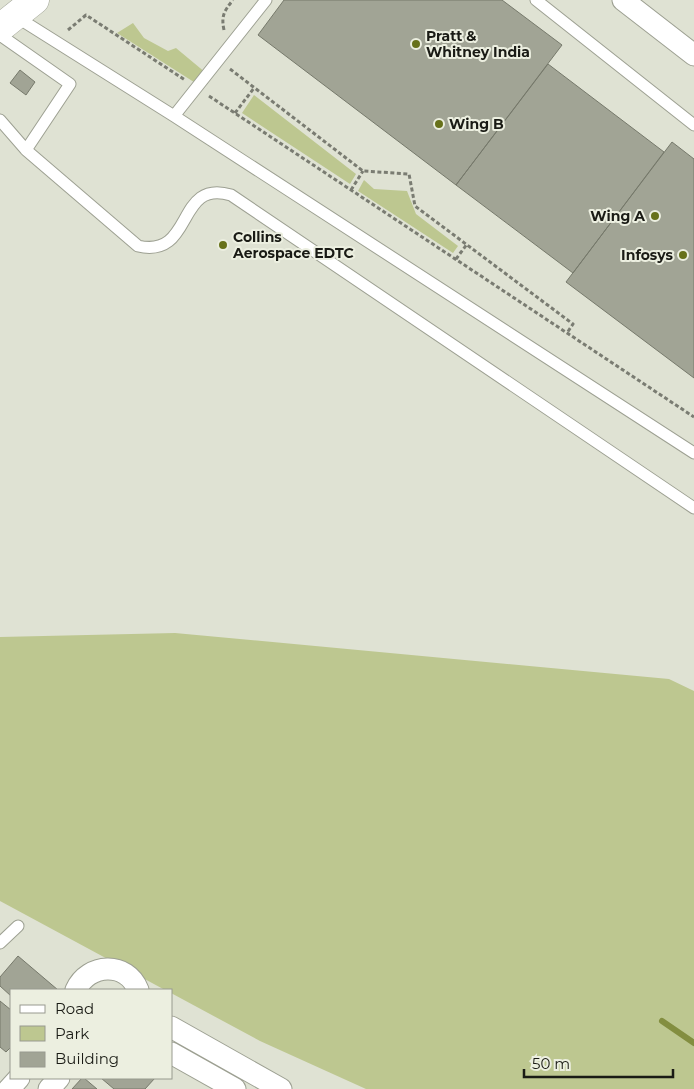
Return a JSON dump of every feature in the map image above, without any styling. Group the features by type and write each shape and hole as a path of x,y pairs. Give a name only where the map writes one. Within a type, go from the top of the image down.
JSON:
{"street":[{"path":"622,0 694,55"},
{"path":"76,989 84,977 92,972 112,969 122,972 130,978 138,989"},
{"path":"172,1029 279,1089"},
{"path":"172,1054 235,1089"},
{"path":"9,1089 18,1079"},
{"path":"49,1089 58,1079"}],"lane":[{"path":"174,116 266,0"},
{"path":"536,0 694,125"},
{"path":"12,20 174,116 694,453"},
{"path":"12,20 70,84 26,150"},
{"path":"0,120 26,150 138,246 156,248 169,242 193,205 206,194 223,192 231,195 694,508"},
{"path":"0,943 18,926"}],"path":[{"path":"231,44 225,32 223,18 224,10 233,0"},
{"path":"68,30 86,14 694,417"},
{"path":"218,60 363,171 409,174 415,206 573,324 567,333"},
{"path":"235,114 254,88"},
{"path":"351,190 363,171"},
{"path":"456,260 467,244"}],"green space":[{"path":"133,23 144,38 168,51 176,48 206,73 197,84 117,33"},
{"path":"254,95 356,174 350,184 242,113"},
{"path":"364,180 374,189 407,191 416,214 458,246 453,253 358,191"},
{"path":"175,633 669,679 694,691 694,1089 366,1089 260,1041 172,994 172,989 163,989 0,901 0,637"}],"building":[{"name":"Wing B","path":"284,0 502,0 562,45 456,185 258,35"},
{"path":"548,64 664,152 573,273 456,185"},
{"path":"20,70 35,82 26,95 10,83"},
{"name":"Wing A","path":"672,142 694,159 694,378 566,282"},
{"path":"18,956 57,989 10,989 10,995 0,986 0,977"},
{"path":"0,1001 10,1009 10,1048 6,1052 0,1047"},
{"path":"81,1079 85,1079 97,1089 72,1089"},
{"path":"102,1079 154,1079 145,1089 114,1089"}],"waterway":[{"path":"662,1021 694,1043"}],"place":[{"name":"Pratt & Whitney India","path":"416,44"},
{"name":"Wing B","path":"439,124"},
{"name":"Wing A","path":"655,216"},
{"name":"Collins Aerospace EDTC","path":"223,245"},
{"name":"Infosys","path":"683,255"}]}
